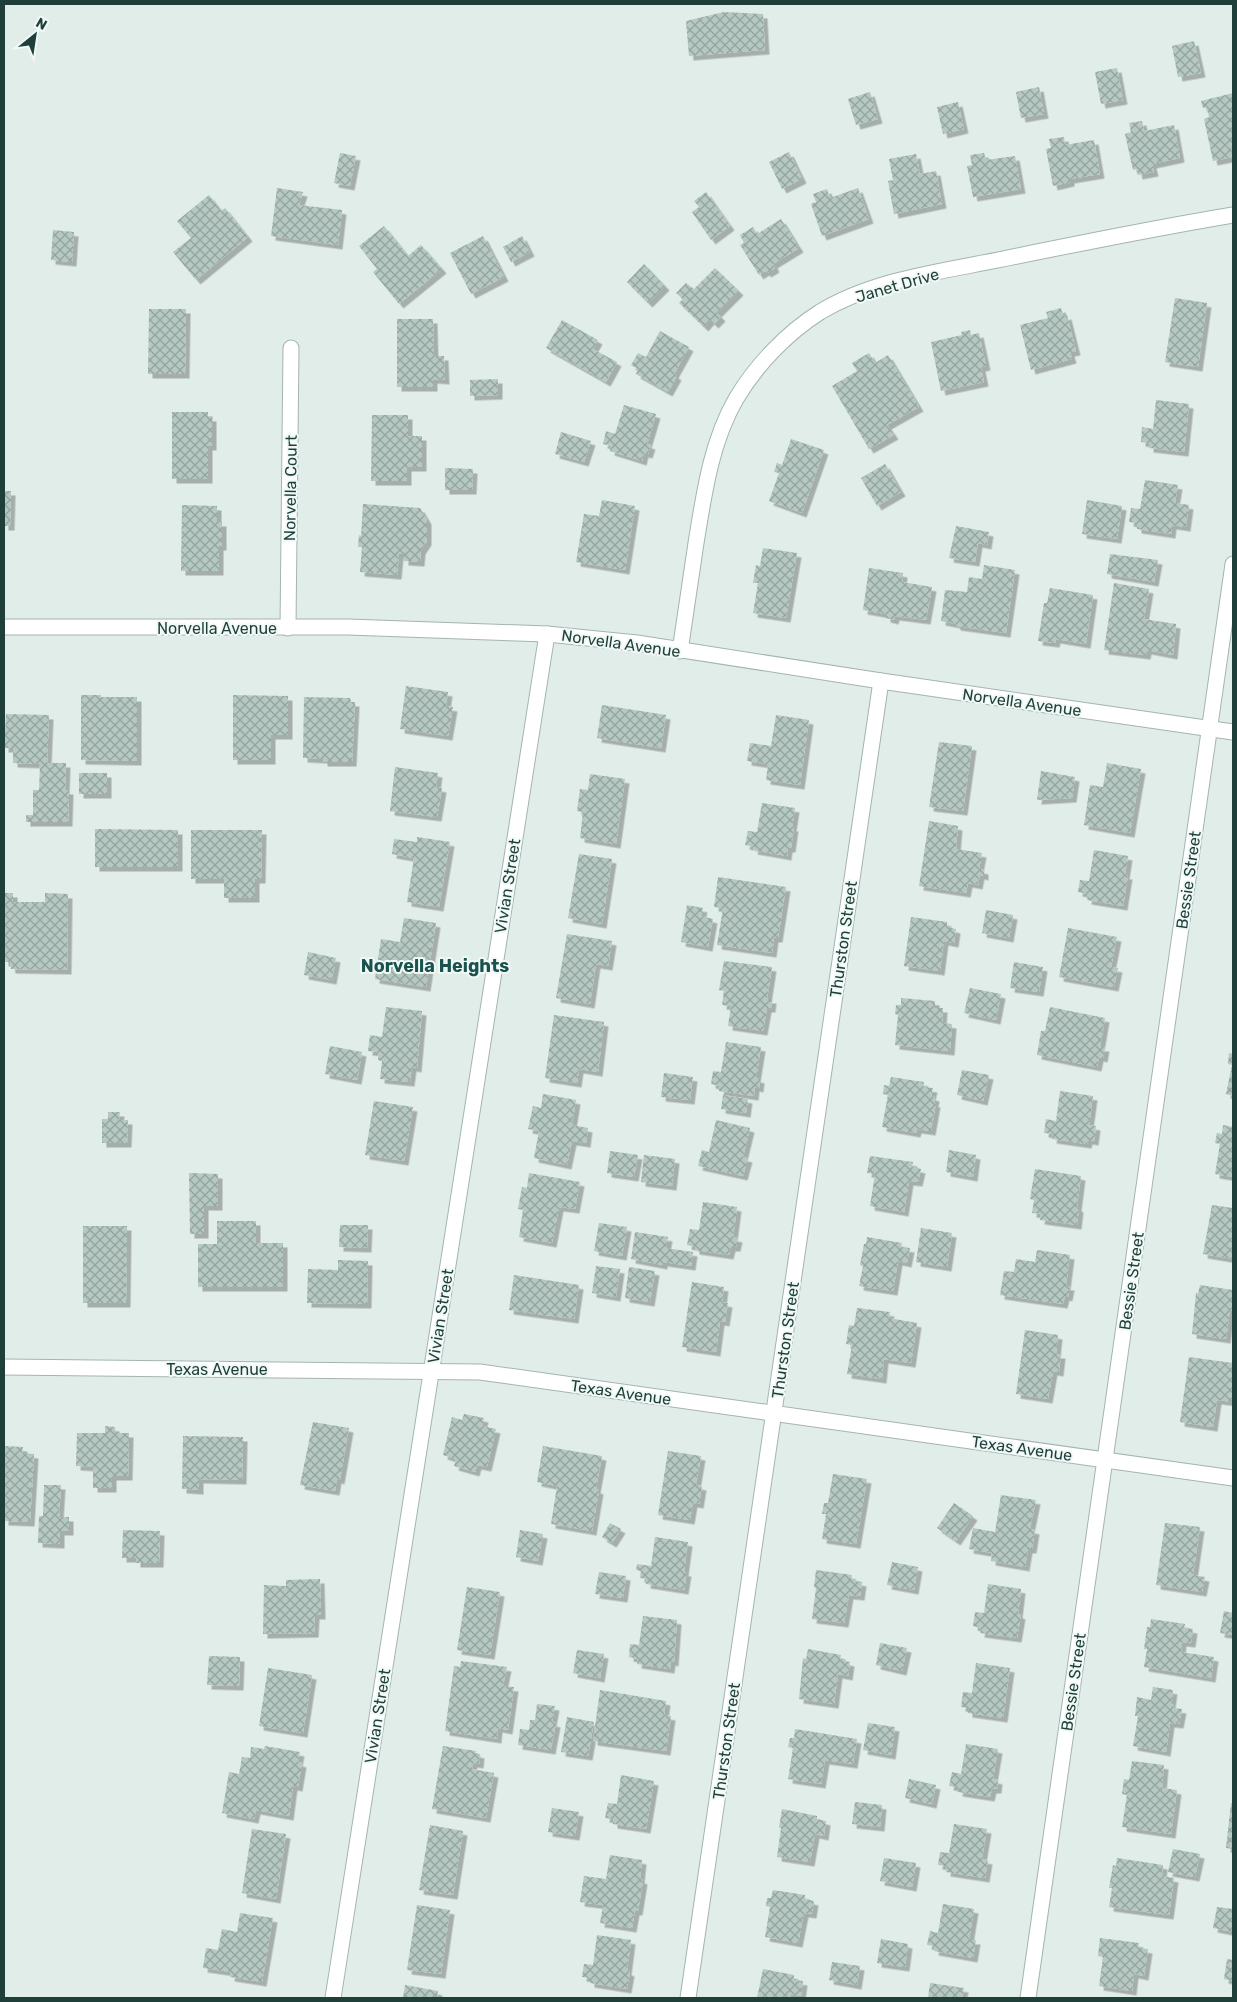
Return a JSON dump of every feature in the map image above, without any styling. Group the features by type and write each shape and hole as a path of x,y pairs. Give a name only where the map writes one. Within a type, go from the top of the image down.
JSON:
{"street":[{"name":"Janet Drive","path":"680,651 705,490 719,438 736,400 754,372 787,337 821,312 852,296 902,280 1151,229 1233,215"},
{"name":"Norvella Court","path":"288,628 292,348"},
{"name":"Bessie Street","path":"1028,1998 1233,564"},
{"name":"Norvella Avenue","path":"4,628 348,627 547,634 637,643 881,682 1233,732"},
{"name":"Vivian Street","path":"333,1998 547,634"},
{"name":"Thurston Street","path":"688,1998 881,682"},
{"name":"Texas Avenue","path":"4,1367 480,1372 1233,1478"}],"building":[{"path":"724,12 763,14 765,50 689,56 686,21"},
{"path":"1194,41 1201,73 1178,77 1172,46"},
{"path":"1117,68 1123,100 1101,104 1095,72"},
{"path":"1039,87 1044,114 1021,118 1016,92"},
{"path":"870,92 878,119 856,125 848,99"},
{"path":"1233,93 1233,147 1231,148 1233,157 1213,161 1204,119 1209,117 1207,107 1203,108 1201,101"},
{"path":"958,102 964,129 943,134 937,107"},
{"path":"1142,121 1144,131 1174,125 1180,158 1152,164 1154,172 1138,175 1137,169 1133,170 1125,134 1131,132 1129,123"},
{"path":"1064,137 1065,145 1094,140 1100,174 1070,179 1070,182 1053,186 1046,149 1051,148 1049,139"},
{"path":"789,152 802,179 782,189 769,162"},
{"path":"340,153 356,156 350,186 334,183"},
{"path":"984,153 986,160 1015,156 1021,189 973,197 967,166 972,165 970,155"},
{"path":"916,154 920,174 936,171 942,204 894,214 888,181 893,180 889,159"},
{"path":"277,188 303,192 299,205 342,210 338,245 271,236"},
{"path":"858,188 869,219 822,236 811,204 816,202 813,194 827,189 830,198"},
{"path":"706,192 730,226 711,240 692,212 699,207 694,201"},
{"path":"209,195 221,211 225,208 248,237 196,280 173,252 191,238 177,221"},
{"path":"781,219 799,248 773,264 775,268 759,275 740,245 744,243 740,235 753,227 757,234"},
{"path":"384,226 408,256 421,245 442,269 399,304 373,272 377,269 359,246"},
{"path":"53,230 74,232 72,262 51,260"},
{"path":"483,236 504,277 471,294 450,253"},
{"path":"522,236 530,252 511,262 503,247"},
{"path":"644,264 665,286 648,303 627,282"},
{"path":"715,268 739,291 717,313 721,317 714,324 710,320 704,327 679,303 683,299 676,293 686,283 694,289"},
{"path":"1175,298 1207,303 1198,367 1165,362"},
{"path":"1061,308 1063,316 1067,315 1076,351 1070,352 1072,359 1031,370 1020,325 1048,318 1046,312"},
{"path":"149,309 186,309 185,374 148,374"},
{"path":"397,319 433,319 434,356 444,356 445,380 433,379 433,387 397,387"},
{"path":"562,320 598,340 593,349 617,362 606,382 546,348"},
{"path":"970,330 971,335 979,333 986,366 981,367 984,382 941,391 931,342 962,335 961,332"},
{"path":"660,331 689,347 674,374 677,376 668,392 636,374 638,369 631,365 638,353 646,357"},
{"path":"869,353 875,363 888,355 919,407 887,425 894,435 869,449 832,386 857,371 852,363"},
{"path":"498,379 498,395 470,396 470,380"},
{"path":"1156,400 1189,404 1184,452 1149,448 1149,443 1141,442 1142,427 1153,429"},
{"path":"624,405 656,414 647,444 651,445 648,454 644,453 642,461 610,451 611,446 603,444 606,431 615,434"},
{"path":"172,412 208,412 208,417 212,417 212,446 208,446 208,479 172,479"},
{"path":"372,415 408,415 408,436 422,436 422,467 407,467 407,481 371,481"},
{"path":"561,432 591,441 584,462 555,454"},
{"path":"791,439 824,450 802,513 769,501 779,473 774,472 777,463 782,465"},
{"path":"885,464 901,492 877,506 861,478"},
{"path":"445,468 473,469 472,490 445,490"},
{"path":"1145,480 1178,485 1175,503 1189,505 1186,527 1172,525 1171,534 1137,529 1137,523 1129,522 1131,508 1140,509"},
{"path":"4,491 11,491 10,526 4,526"},
{"path":"602,500 635,506 625,570 576,562 584,514 599,516"},
{"path":"1087,500 1122,506 1117,539 1082,534"},
{"path":"363,504 420,508 427,520 427,541 421,550 420,562 404,561 404,554 399,554 397,575 360,572 362,547 358,547 359,535 361,536"},
{"path":"182,505 217,506 217,522 222,522 222,546 219,546 219,571 181,571"},
{"path":"956,526 989,532 987,545 978,543 975,562 949,558"},
{"path":"763,548 797,553 786,618 753,613 758,583 753,583 756,565 760,566"},
{"path":"1110,554 1158,560 1154,582 1107,574"},
{"path":"984,565 1015,570 1006,633 956,626 956,624 941,621 945,590 967,592 969,577 982,579"},
{"path":"869,568 903,573 902,582 932,587 926,620 895,616 894,620 886,618 886,614 863,610"},
{"path":"1114,583 1149,589 1144,619 1176,624 1173,655 1147,650 1146,655 1104,650"},
{"path":"1050,588 1093,595 1086,644 1056,639 1055,643 1038,641 1044,603 1047,603"},
{"path":"406,686 448,692 446,706 453,707 448,736 400,729"},
{"path":"81,695 137,697 137,761 81,760"},
{"path":"233,695 288,696 288,735 271,735 271,760 233,760"},
{"path":"304,697 350,698 351,702 355,702 352,762 323,762 323,759 303,758"},
{"path":"602,705 666,715 661,748 597,738"},
{"path":"6,714 49,715 47,763 66,763 65,790 69,790 68,822 26,822 26,815 33,815 33,790 39,790 40,764 13,763 13,748 4,748"},
{"path":"776,715 809,720 800,785 766,780 768,764 747,761 750,743 771,746"},
{"path":"939,742 972,746 963,811 929,807"},
{"path":"1107,763 1141,769 1130,833 1084,825 1090,785 1103,787"},
{"path":"395,767 438,773 436,787 442,788 437,817 390,811"},
{"path":"1041,771 1075,777 1072,798 1037,800"},
{"path":"79,773 107,773 107,794 79,794"},
{"path":"590,774 625,779 616,844 580,838 583,812 577,811 580,789 588,790"},
{"path":"762,803 795,808 791,848 788,848 787,856 753,850 754,847 745,845 748,831 757,832"},
{"path":"929,821 958,826 956,849 982,853 979,869 984,870 984,876 980,875 978,885 968,883 966,893 919,886"},
{"path":"95,829 178,830 178,867 95,867"},
{"path":"191,830 262,830 261,879 255,879 255,898 224,898 224,879 191,879"},
{"path":"417,837 450,842 439,907 407,902 414,858 392,854 394,839 417,842"},
{"path":"1094,850 1128,856 1125,875 1128,875 1123,906 1087,900 1088,894 1078,892 1080,880 1089,881"},
{"path":"579,854 612,859 602,924 568,918"},
{"path":"718,877 786,887 778,938 774,938 772,953 717,945 723,908 714,907"},
{"path":"4,893 13,893 13,902 45,902 45,893 68,894 67,970 11,969 10,962 4,962"},
{"path":"687,905 703,908 701,916 713,919 708,947 681,942"},
{"path":"986,910 1013,915 1009,938 982,933"},
{"path":"911,917 947,922 947,927 956,929 954,943 944,941 940,971 904,966"},
{"path":"404,918 436,923 426,987 375,979 381,939 400,942"},
{"path":"1068,928 1117,937 1111,967 1118,968 1114,987 1059,977"},
{"path":"567,934 612,941 608,966 596,964 590,1004 556,998"},
{"path":"308,952 336,958 332,980 304,975"},
{"path":"724,961 772,967 767,999 772,999 771,1008 767,1008 763,1031 728,1026 731,1006 722,1005 724,991 719,990"},
{"path":"1014,962 1043,967 1039,992 1010,988"},
{"path":"970,988 1001,994 996,1020 964,1013"},
{"path":"901,998 935,1001 935,1008 943,1008 942,1023 952,1024 950,1051 895,1045 898,1015 895,1014 896,1005 901,1005"},
{"path":"386,1007 422,1011 417,1068 412,1067 410,1082 380,1079 382,1061 378,1060 379,1052 368,1051 370,1035 382,1037"},
{"path":"1050,1007 1105,1018 1100,1047 1105,1047 1103,1058 1099,1057 1097,1067 1037,1055 1041,1031 1045,1031"},
{"path":"554,1015 604,1022 598,1072 579,1069 577,1083 545,1078"},
{"path":"726,1042 761,1047 756,1078 760,1079 759,1088 755,1087 754,1096 719,1091 720,1086 711,1084 713,1071 721,1072"},
{"path":"330,1046 362,1052 357,1080 325,1074"},
{"path":"1229,1053 1233,1054 1233,1096 1226,1094 1232,1065 1228,1064"},
{"path":"962,1070 989,1075 983,1101 957,1095"},
{"path":"664,1073 693,1077 690,1100 661,1097"},
{"path":"891,1077 924,1082 923,1087 933,1088 931,1096 935,1097 934,1103 936,1103 931,1131 917,1129 916,1133 882,1127 888,1095 883,1094 884,1085 889,1086"},
{"path":"1060,1091 1093,1096 1089,1125 1096,1126 1094,1141 1088,1140 1087,1144 1052,1139 1053,1134 1044,1133 1046,1119 1056,1121"},
{"path":"543,1094 576,1100 572,1125 588,1128 586,1143 572,1141 567,1165 534,1158 539,1131 528,1129 533,1106 541,1108"},
{"path":"723,1095 748,1099 746,1113 721,1109"},
{"path":"374,1101 413,1107 404,1161 365,1155"},
{"path":"108,1112 120,1112 119,1120 128,1120 127,1143 102,1143 102,1119 108,1119"},
{"path":"716,1120 750,1128 743,1157 748,1158 743,1176 698,1166 702,1150 709,1152"},
{"path":"1223,1125 1233,1127 1233,1177 1215,1174 1220,1144 1215,1143 1217,1133 1222,1134"},
{"path":"949,1150 976,1155 973,1177 946,1172"},
{"path":"610,1151 638,1155 634,1177 607,1173"},
{"path":"644,1155 675,1159 672,1186 641,1182"},
{"path":"870,1156 913,1162 912,1167 921,1169 918,1182 909,1181 904,1212 870,1206 875,1174 867,1173"},
{"path":"1035,1169 1081,1176 1077,1225 1040,1220 1041,1214 1032,1213 1034,1200 1030,1199"},
{"path":"189,1173 218,1174 218,1206 204,1206 204,1234 190,1234"},
{"path":"529,1173 580,1182 575,1209 559,1207 552,1243 519,1237 523,1210 518,1209 522,1187 527,1188"},
{"path":"703,1202 737,1207 733,1237 738,1238 736,1247 731,1247 729,1255 695,1250 695,1247 687,1245 690,1229 699,1230"},
{"path":"1212,1205 1233,1208 1233,1259 1203,1254"},
{"path":"217,1221 256,1221 256,1243 283,1243 283,1287 198,1287 198,1244 217,1244"},
{"path":"599,1223 627,1227 622,1256 594,1251"},
{"path":"340,1225 368,1225 367,1248 339,1247"},
{"path":"83,1226 127,1226 126,1303 83,1303"},
{"path":"921,1228 952,1233 947,1267 916,1262"},
{"path":"635,1232 668,1237 666,1248 693,1252 691,1266 663,1262 663,1265 631,1259"},
{"path":"867,1237 902,1243 901,1247 910,1248 907,1263 898,1261 893,1291 859,1286 863,1266 860,1265"},
{"path":"1037,1250 1070,1255 1066,1286 1070,1286 1068,1297 1065,1296 1063,1304 1000,1295 1004,1271 1014,1272 1016,1259 1035,1262"},
{"path":"338,1260 368,1261 367,1304 307,1303 308,1269 338,1270"},
{"path":"596,1266 620,1269 616,1297 592,1293"},
{"path":"629,1267 655,1271 650,1302 625,1298"},
{"path":"514,1275 579,1285 574,1319 509,1310"},
{"path":"692,1282 724,1287 722,1302 728,1303 725,1322 720,1321 716,1352 682,1347"},
{"path":"1200,1285 1233,1290 1233,1311 1230,1310 1226,1339 1192,1334 1196,1293 1198,1294"},
{"path":"857,1308 890,1312 889,1318 917,1323 911,1363 884,1359 882,1379 847,1374 852,1345 846,1344 849,1325 854,1326"},
{"path":"1025,1330 1058,1335 1056,1354 1061,1354 1059,1372 1053,1371 1048,1399 1016,1394"},
{"path":"1189,1357 1233,1363 1233,1402 1217,1400 1213,1427 1180,1422"},
{"path":"464,1414 484,1418 482,1426 496,1429 487,1467 477,1465 475,1472 454,1466 456,1459 443,1455 452,1417 462,1420"},
{"path":"313,1422 349,1428 340,1480 337,1479 335,1491 300,1485"},
{"path":"105,1426 115,1427 115,1433 129,1433 128,1476 112,1476 112,1488 93,1488 93,1467 76,1466 77,1433 105,1433"},
{"path":"183,1436 243,1437 242,1480 199,1479 199,1490 182,1489"},
{"path":"4,1446 23,1447 22,1453 34,1454 30,1522 4,1521"},
{"path":"543,1446 602,1456 596,1489 599,1490 592,1531 551,1524 557,1486 537,1482"},
{"path":"668,1451 701,1456 696,1485 702,1486 699,1504 693,1503 690,1520 658,1515"},
{"path":"833,1474 867,1479 856,1544 822,1539 826,1514 822,1514 824,1503 828,1503"},
{"path":"44,1485 61,1485 59,1517 69,1517 69,1531 60,1531 60,1544 38,1543 39,1516 43,1516"},
{"path":"1001,1495 1036,1500 1030,1529 1035,1530 1032,1549 1028,1549 1025,1567 991,1561 992,1553 969,1549 973,1528 995,1532"},
{"path":"954,1503 973,1516 956,1541 937,1528"},
{"path":"610,1523 621,1529 612,1543 602,1537"},
{"path":"1165,1523 1200,1527 1193,1575 1205,1577 1202,1592 1156,1585"},
{"path":"123,1530 160,1531 159,1563 136,1563 136,1558 122,1558"},
{"path":"520,1530 543,1534 538,1561 516,1557"},
{"path":"655,1537 688,1542 684,1590 646,1584 647,1579 640,1578 641,1571 636,1570 637,1564 651,1566"},
{"path":"892,1562 918,1567 914,1590 887,1585"},
{"path":"816,1570 852,1575 851,1580 862,1582 860,1596 849,1595 844,1623 812,1619"},
{"path":"599,1572 626,1576 623,1598 595,1594"},
{"path":"320,1579 321,1615 315,1615 314,1633 263,1634 264,1585 286,1586 286,1580"},
{"path":"988,1584 1021,1589 1018,1614 1021,1615 1017,1638 980,1633 981,1628 973,1626 975,1612 984,1613"},
{"path":"467,1587 500,1592 490,1655 457,1650"},
{"path":"1224,1611 1233,1613 1233,1635 1220,1633"},
{"path":"643,1616 677,1620 674,1662 671,1661 670,1669 637,1664 638,1659 629,1657 630,1644 639,1645"},
{"path":"1151,1619 1185,1624 1184,1628 1193,1629 1191,1643 1182,1642 1181,1652 1214,1657 1211,1678 1144,1667 1147,1649 1144,1649 1147,1627 1150,1627"},
{"path":"880,1643 907,1648 902,1671 876,1665"},
{"path":"808,1649 841,1655 840,1660 850,1662 848,1676 838,1674 834,1704 799,1699 803,1658 806,1659"},
{"path":"577,1650 604,1654 600,1678 573,1673"},
{"path":"209,1656 240,1657 239,1686 207,1685"},
{"path":"461,1661 507,1667 503,1686 514,1687 508,1730 498,1728 497,1739 445,1731 454,1666 460,1667"},
{"path":"976,1663 1010,1668 1003,1718 968,1713 968,1708 961,1707 963,1692 972,1693"},
{"path":"268,1668 312,1675 303,1733 259,1726"},
{"path":"1153,1687 1173,1690 1171,1704 1174,1704 1173,1708 1182,1709 1179,1724 1170,1723 1166,1752 1133,1746 1138,1716 1135,1716 1137,1697 1151,1700"},
{"path":"600,1690 666,1701 664,1715 671,1716 666,1751 593,1741"},
{"path":"537,1704 555,1706 552,1722 556,1723 551,1750 518,1745 520,1729 529,1730 530,1720 535,1720"},
{"path":"567,1717 594,1722 588,1756 561,1752"},
{"path":"868,1723 895,1727 891,1755 863,1750"},
{"path":"795,1729 857,1739 853,1764 825,1760 821,1784 788,1779 793,1748 788,1747 790,1738 794,1738"},
{"path":"966,1744 998,1749 993,1779 998,1780 997,1789 992,1789 990,1797 958,1792 959,1787 949,1786 952,1772 961,1774"},
{"path":"265,1746 300,1752 298,1762 302,1763 298,1787 293,1786 289,1816 256,1810 254,1819 222,1813 229,1772 239,1774 242,1757 250,1758 251,1747 264,1749"},
{"path":"443,1746 476,1751 475,1753 480,1754 479,1764 473,1763 472,1769 494,1773 486,1818 432,1809"},
{"path":"1132,1761 1164,1765 1162,1788 1177,1790 1171,1834 1122,1827 1127,1795 1122,1794 1124,1779 1129,1780"},
{"path":"621,1775 654,1781 646,1829 613,1824 613,1819 605,1818 608,1803 617,1804"},
{"path":"909,1779 936,1785 932,1804 905,1798"},
{"path":"855,1802 882,1805 880,1827 852,1824"},
{"path":"1231,1803 1233,1803 1233,1849 1226,1848"},
{"path":"552,1808 579,1812 575,1836 548,1832"},
{"path":"782,1809 817,1816 817,1819 826,1821 824,1836 815,1834 810,1862 777,1857"},
{"path":"954,1824 987,1829 982,1859 988,1860 985,1878 946,1872 947,1866 938,1865 940,1852 949,1853"},
{"path":"430,1825 463,1831 453,1895 419,1890"},
{"path":"252,1829 286,1834 276,1899 242,1893"},
{"path":"1173,1849 1200,1854 1195,1877 1168,1872"},
{"path":"610,1855 642,1860 640,1879 643,1880 638,1911 635,1911 632,1928 600,1923 603,1905 580,1902 584,1876 606,1879"},
{"path":"884,1858 916,1863 912,1887 880,1881"},
{"path":"1117,1858 1163,1865 1162,1876 1174,1878 1169,1915 1109,1907 1112,1888 1109,1888 1113,1865 1116,1866"},
{"path":"773,1890 805,1895 805,1899 814,1901 812,1914 804,1913 798,1943 765,1937 770,1907 766,1906 767,1898 771,1898"},
{"path":"943,1904 974,1909 969,1940 976,1940 973,1958 934,1951 935,1946 927,1945 930,1931 938,1933"},
{"path":"417,1905 450,1910 441,1974 407,1970"},
{"path":"1217,1907 1233,1909 1233,1932 1213,1928"},
{"path":"240,1913 273,1918 262,1982 230,1977 231,1972 203,1968 206,1948 218,1950 222,1929 237,1932"},
{"path":"597,1935 631,1940 627,1971 630,1972 627,1989 590,1983 590,1978 582,1977 584,1964 593,1965"},
{"path":"1100,1938 1139,1943 1138,1948 1148,1949 1144,1976 1134,1974 1132,1991 1099,1986 1103,1957 1098,1956"},
{"path":"881,1939 908,1944 905,1967 877,1963"},
{"path":"1227,1959 1233,1960 1233,1981 1224,1979"},
{"path":"832,1962 860,1966 857,1985 829,1980"},
{"path":"763,1969 794,1975 794,1980 803,1981 801,1996 791,1994 790,1998 757,1998"},
{"path":"930,1983 964,1988 962,1998 928,1998"},
{"path":"405,1985 438,1991 437,1998 403,1998"}],"district":[{"name":"Norvella Heights","path":"435,966"}]}
